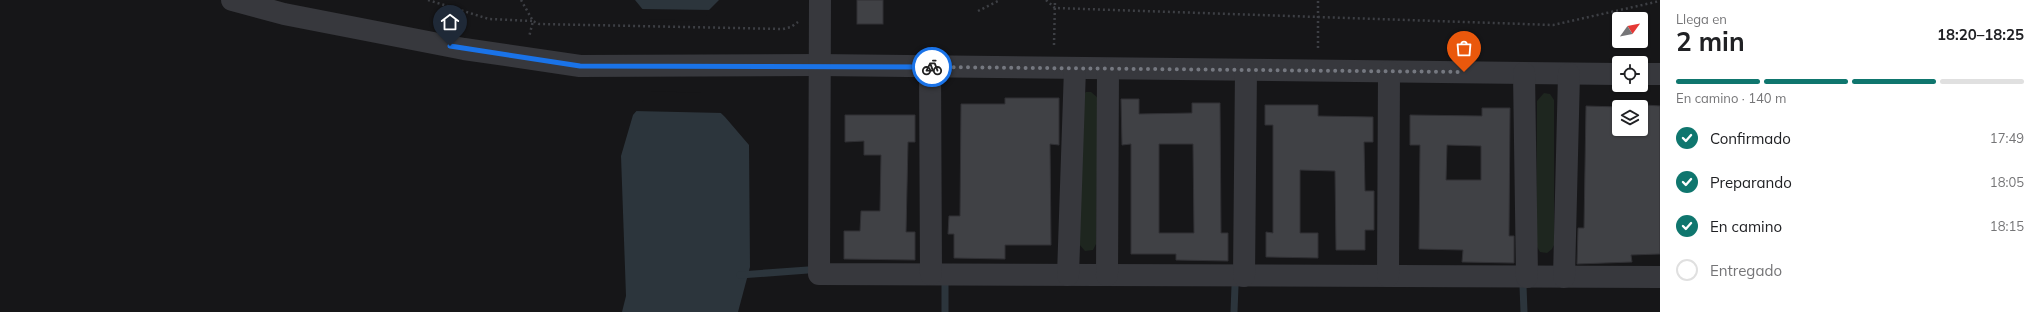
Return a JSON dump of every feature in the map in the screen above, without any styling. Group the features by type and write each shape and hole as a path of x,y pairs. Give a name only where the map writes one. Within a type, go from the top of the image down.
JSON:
{"street":[{"path":"232,0 300,18 464,49 580,66 747,67 819,65 1612,74"},
{"path":"820,0 819,274 1660,278"},
{"path":"930,67 931,274"},
{"path":"1068,275 1075,68"},
{"path":"1107,275 1108,68"},
{"path":"1244,276 1246,70"},
{"path":"1388,276 1389,72"},
{"path":"1524,73 1527,277"},
{"path":"1564,277 1569,74"},
{"path":"1648,74 1660,74"}],"path":[{"path":"428,0 489,18 533,21 539,24 783,28 791,27 798,22 799,18"},
{"path":"521,0 533,21 528,44"},
{"path":"978,11 1000,0"},
{"path":"1046,0 1055,8 1553,25 1660,1"},
{"path":"1054,51 1055,0"},
{"path":"1317,55 1318,0"}],"shaded area":[{"path":"635,0 719,0 700,19 649,17"},
{"path":"1086,92 1091,92 1098,98 1096,244 1093,250 1085,251 1079,244 1083,95"},
{"path":"652,93 701,94 725,117 749,145 750,267 738,312 622,312 626,296 621,156 633,115"},
{"path":"1544,93 1550,94 1554,100 1554,245 1547,253 1540,252 1536,245 1537,101"}],"pier":[{"path":"639,9 713,10 700,21 649,19"},
{"path":"652,91 701,93 723,113 634,111"}],"building":[{"path":"857,0 883,0 883,24 857,24"},
{"path":"1005,98 1059,98 1059,145 1050,144 1051,245 1005,245 1005,259 954,258 954,234 948,234 949,216 960,216 961,104 1005,104"},
{"path":"1121,99 1139,99 1139,114 1192,113 1192,103 1220,103 1221,233 1228,233 1228,261 1176,260 1176,254 1131,254 1131,144 1122,145","holes":["1159,144 1193,144 1194,233 1159,233"]},
{"path":"1265,105 1318,105 1318,116 1373,117 1373,142 1364,142 1365,191 1374,191 1374,230 1365,230 1365,250 1336,250 1335,171 1300,170 1300,233 1318,233 1318,258 1266,257 1266,232 1273,233 1273,125 1265,125"},
{"path":"1648,105 1660,106 1660,254 1631,255 1632,262 1577,264 1578,228 1584,228 1586,106 1612,107 1612,136 1648,136"},
{"path":"1482,108 1510,108 1509,236 1514,236 1514,263 1462,262 1463,250 1419,249 1420,145 1410,145 1410,115 1482,116","holes":["1447,145 1481,146 1481,180 1446,180"]},
{"path":"845,115 915,115 915,142 908,142 906,232 915,232 915,260 844,259 844,231 860,231 861,211 880,211 881,155 864,155 864,141 845,142"}],"waterway":[{"path":"740,275 808,270"},
{"path":"945,284 945,312"},
{"path":"1234,312 1235,286"},
{"path":"1523,286 1524,312"}],"way so far":[{"path":"932,67 1464,72"}],"route":[{"path":"450,46 580,66 747,67 819,65 932,67"}]}
